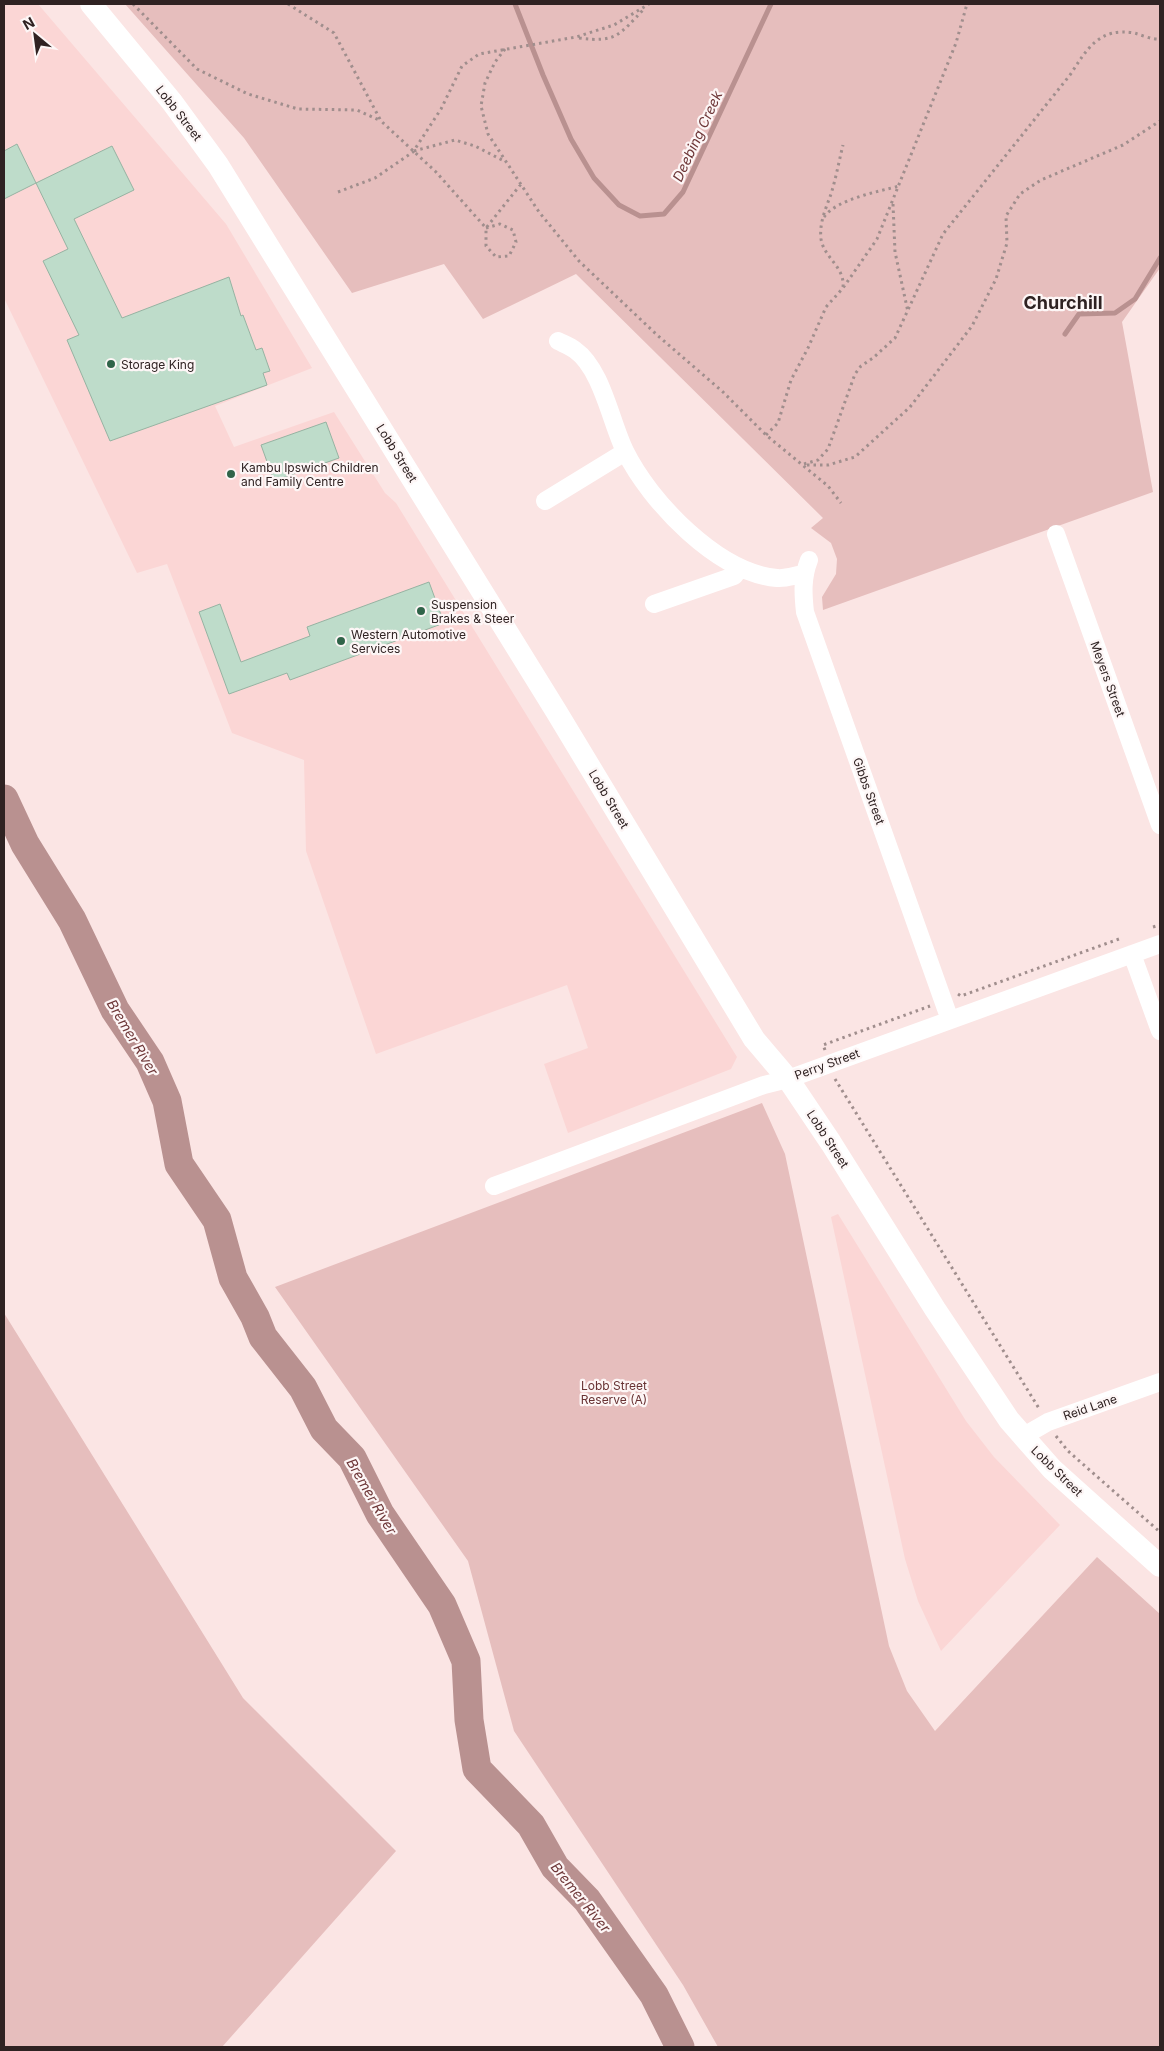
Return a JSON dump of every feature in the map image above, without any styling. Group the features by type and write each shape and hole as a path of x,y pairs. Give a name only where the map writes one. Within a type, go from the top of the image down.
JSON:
{"main road":[{"name":"Lobb Street","path":"91,4 172,102 233,188 546,694 754,1039 788,1079 832,1143 977,1374 1022,1437 1052,1469 1160,1566"}],"street":[{"path":"558,341 575,350 592,372 607,403 625,452 654,496 676,521 697,539 740,568 734,576 654,604"},
{"path":"545,501 625,452"},
{"name":"Meyers Street","path":"1056,534 1160,825"},
{"name":"Gibbs Street","path":"740,568 778,579 806,567 803,594 805,612 950,1020"},
{"name":"Perry Street","path":"494,1186 764,1085 788,1079 1160,944"},
{"path":"1132,954 1160,1031"},
{"name":"Reid Lane","path":"1022,1437 1048,1422 1160,1382"}],"path":[{"path":"133,4 197,69 248,94 298,109 357,110 381,121"},
{"path":"288,4 334,33 381,121 436,172 486,228"},
{"path":"766,435 778,423 791,380 826,308 877,240 956,42 967,4"},
{"path":"413,152 441,109 462,66 479,54 576,37 614,25 648,5"},
{"path":"576,37 600,41 613,38 627,27 648,5"},
{"path":"804,464 818,460 828,449 855,374 861,366 895,338 943,234 1070,74 1086,50 1099,38 1119,30 1160,39"},
{"path":"505,49 495,62 486,83 481,106 488,134 539,212 579,261 657,335 723,392 766,435 804,464 828,486 841,503"},
{"path":"804,464 828,465 855,457 910,407 972,326 996,279 1007,243 1006,216 1020,194 1041,180 1124,145 1160,121"},
{"path":"338,192 375,178 413,152 455,140 475,146 507,162"},
{"path":"842,288 842,273 827,254 821,239 822,219 831,193 843,144"},
{"path":"486,228 500,224 513,230 516,242 509,256 496,257 486,246 486,228 521,184"},
{"path":"822,219 830,209 853,199 899,186"},
{"path":"892,202 896,252 908,312"},
{"path":"1145,930 1160,925"},
{"path":"823,1045 944,1001 958,994 961,996 1120,939"},
{"path":"836,1081 1062,1445 1160,1532"}],"shaded area":[{"path":"4,4 38,4 226,224 312,368 215,406 234,447 334,412 385,493 396,503 737,1057 731,1069 568,1133 544,1064 588,1048 567,985 376,1054 306,851 304,760 232,733 167,564 137,573 4,298"},
{"path":"838,1214 966,1421 994,1457 1060,1525 941,1651 918,1601 905,1559 831,1217"}],"green space":[{"path":"125,4 1160,4 1160,268 1122,322 1153,492 823,610 822,597 836,574 837,559 831,543 811,528 823,518 576,274 483,319 444,264 352,293 244,138"},
{"name":"Lobb Street Reserve (A)","path":"762,1103 785,1154 889,1646 907,1691 935,1731 1097,1557 1160,1614 1160,2047 718,2047 683,1985 514,1731 468,1561 275,1287"},
{"path":"4,1313 243,1698 396,1851 222,2047 4,2047"}],"building":[{"path":"17,144 36,183 4,199 4,151"},
{"path":"112,146 134,190 74,219 122,318 229,277 241,316 243,315 256,350 262,348 270,371 263,373 267,385 110,441 67,340 79,335 43,261 68,249 36,183"},
{"path":"326,422 339,458 274,481 261,445"},
{"path":"429,582 444,623 290,680 287,673 229,694 199,612 220,604 241,662 310,636 307,627"}],"waterway":[{"name":"Deebing Creek","path":"515,4 571,139 594,178 619,205 640,216 664,214 683,192 771,4"},
{"path":"1065,334 1079,314 1115,313 1135,299 1160,258"},
{"name":"Bremer River","path":"4,799 25,844 72,920 115,1010 150,1062 167,1101 179,1164 217,1220 233,1278 255,1317 263,1337 303,1388 324,1429 352,1458 380,1514 442,1605 466,1661 469,1720 477,1769 531,1825 555,1867 587,1900 654,1995 680,2047"}],"place":[{"name":"Storage King","path":"111,364"},
{"name":"Kambu Ipswich Children and Family Centre","path":"231,474"},
{"name":"Suspension Brakes & Steer","path":"421,611"},
{"name":"Western Automotive Services","path":"341,641"}],"district":[{"name":"Churchill","path":"1063,302"}]}
